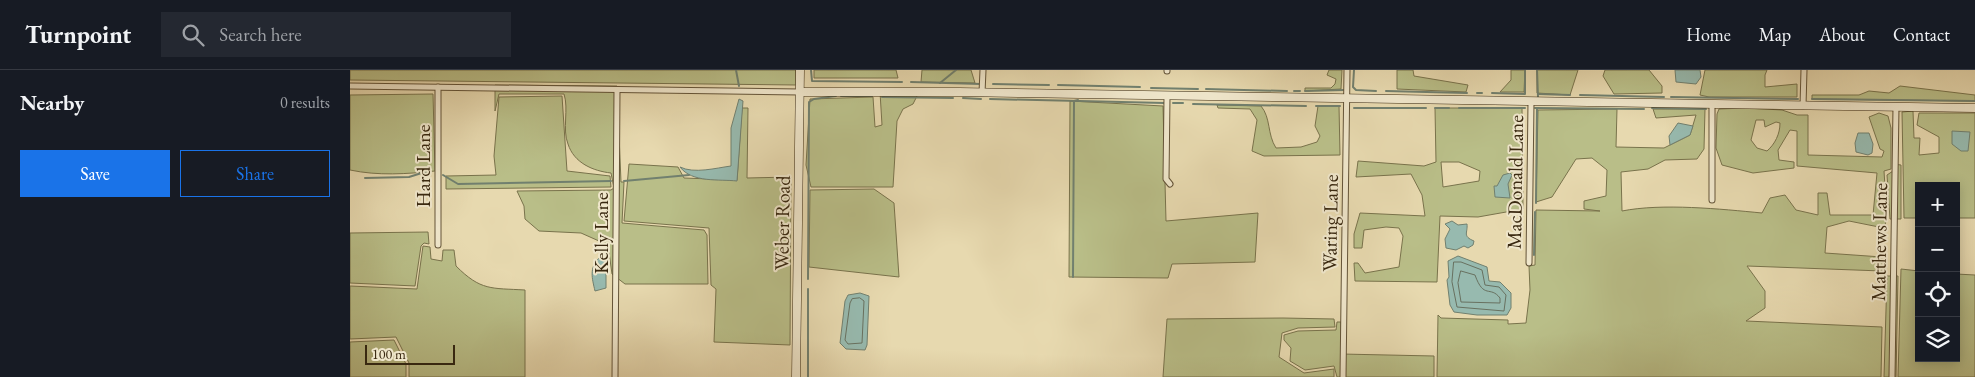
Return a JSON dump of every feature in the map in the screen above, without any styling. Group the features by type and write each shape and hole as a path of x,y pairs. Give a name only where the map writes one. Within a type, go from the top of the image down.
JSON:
{"street":[{"name":"Weber Road","path":"796,377 800,70"},
{"path":"982,93 983,70"},
{"name":"Waring Lane","path":"1343,377 1347,70"},
{"path":"1803,106 1804,70"},
{"path":"350,86 982,93 1975,108"},
{"name":"Hard Lane","path":"438,87 438,245"},
{"name":"Kelly Lane","path":"616,90 616,377"},
{"path":"1168,97 1166,179 1170,184"},
{"name":"MacDonald Lane","path":"1529,263 1531,102"},
{"path":"1712,105 1712,200"},
{"name":"Matthews Lane","path":"1892,377 1896,108"}],"green space":[{"path":"350,70 796,70 796,85 350,80"},
{"path":"814,70 896,70 898,78 814,78"},
{"path":"922,70 971,70 975,83 921,82"},
{"path":"1329,70 1342,70 1341,89 1305,91 1305,88 1331,88 1335,84 1336,79 1327,75"},
{"path":"1397,70 1413,70 1414,76 1468,85 1466,92 1397,89"},
{"path":"1511,70 1525,70 1524,92 1500,92 1511,80"},
{"path":"1537,70 1578,70 1570,95 1537,93"},
{"path":"1605,70 1649,70 1662,86 1662,93 1614,94 1603,76"},
{"path":"1705,70 1767,70 1765,87 1797,84 1797,97 1709,97 1700,95"},
{"path":"495,85 617,86 621,182 624,182 622,223 704,230 707,235 708,284 625,284 612,274 608,245 581,233 539,231 525,219 524,206 517,191 611,190 614,188 611,173 585,165 571,151 566,138 564,94 499,94 495,111"},
{"path":"1900,86 1975,95 1975,101 1812,99 1812,95 1859,95 1869,91 1889,93"},
{"path":"880,92 919,92 913,104 903,109 897,121 893,187 811,187 806,165 810,99 873,97 875,127 882,125"},
{"path":"433,94 435,171 392,174 350,170 350,95"},
{"path":"562,96 567,171 610,176 611,187 446,189 446,176 496,175 494,156 499,97"},
{"path":"1070,101 1163,106 1166,221 1258,213 1255,262 1172,264 1168,278 1069,277"},
{"path":"1217,105 1261,106 1276,148 1301,147 1317,142 1320,136 1315,126 1318,106 1339,106 1340,155 1264,156 1252,151 1257,120 1250,109 1218,108"},
{"path":"742,108 748,108 747,178 791,177 790,345 714,342 716,289 711,285 709,228 624,221 629,164 678,167 684,178 737,180"},
{"path":"1435,108 1522,108 1523,209 1478,217 1440,216 1437,282 1355,281 1354,263 1358,263 1365,273 1399,267 1403,236 1399,228 1386,227 1364,230 1362,248 1354,248 1354,234 1360,213 1425,216 1422,195 1411,174 1356,177 1358,161 1424,166 1436,162","holes":["1441,162 1459,162 1480,171 1479,181 1443,187"]},
{"path":"1617,109 1616,147 1664,148 1690,135 1696,115 1656,118 1653,109 1705,109 1704,149 1697,159 1665,160 1648,169 1621,172 1622,211 1673,207 1762,213 1770,198 1785,195 1796,210 1818,215 1818,193 1827,193 1830,215 1873,215 1877,173 1797,166 1797,131 1790,130 1778,150 1779,160 1794,162 1794,168 1753,173 1722,165 1716,148 1717,114 1719,109 1782,110 1797,115 1808,115 1808,155 1882,157 1884,151 1880,149 1869,117 1879,113 1888,116 1891,128 1891,169 1884,171 1887,218 1884,228 1849,221 1827,227 1825,253 1882,257 1882,271 1747,266 1765,291 1765,308 1746,321 1882,327 1881,377 1437,377 1438,315 1441,318 1508,320 1508,324 1526,323 1530,290 1529,266 1535,265 1536,210 1600,211 1584,209 1584,201 1606,196 1607,170 1592,158 1576,159 1552,197 1536,202 1538,110","holes":["1756,120 1764,120 1765,127 1776,122 1780,123 1776,138 1767,151 1757,148 1751,140"]},
{"path":"1913,111 1914,138 1920,138 1919,155 1939,153 1939,137 1917,125 1919,113 1975,113 1975,218 1960,218 1960,182 1915,182 1915,218 1904,218 1902,112"},
{"path":"1893,164 1901,165 1901,219 1890,219 1887,175 1893,171"},
{"path":"874,189 894,203 899,277 809,267 810,190"},
{"path":"428,232 429,244 424,243 421,246 415,286 350,283 350,233"},
{"path":"423,246 430,247 431,259 442,261 443,250 454,250 456,266 480,284 487,287 525,290 525,377 409,377 409,363 396,337 350,339 350,286 417,289"},
{"path":"1901,269 1915,271 1915,362 1960,362 1960,274 1975,275 1975,377 1898,377"},
{"path":"1887,276 1898,276 1896,377 1884,377"},
{"path":"1167,319 1334,319 1335,327 1298,328 1282,333 1279,357 1304,373 1334,369 1334,377 1163,377"},
{"path":"1337,322 1341,322 1341,354 1434,356 1434,377 1337,377 1334,366 1305,370 1290,361 1291,348 1284,340 1284,335 1298,331 1336,330"},
{"path":"394,340 406,364 406,377 350,377 350,342"}],"water":[{"path":"1675,70 1700,70 1701,77 1696,84 1676,82"},
{"path":"739,99 743,101 737,181 699,178 685,172 680,167 698,170 731,166 731,128"},
{"path":"1678,123 1693,126 1690,135 1670,145 1669,136"},
{"path":"1952,131 1970,132 1968,151 1961,151 1952,144"},
{"path":"1858,133 1869,133 1873,144 1872,153 1868,155 1856,152 1855,143"},
{"path":"1510,173 1512,175 1508,184 1510,198 1495,197 1494,186 1497,186 1503,175"},
{"path":"1452,221 1458,225 1467,224 1466,234 1468,238 1474,241 1473,245 1468,248 1464,246 1456,250 1446,248 1445,239 1450,229 1445,224"},
{"path":"1458,256 1487,267 1489,281 1500,282 1511,293 1511,308 1507,315 1477,315 1454,312 1450,305 1447,280 1449,277 1448,261"},
{"path":"599,258 606,259 606,288 595,291 592,277 594,266"},
{"path":"860,293 869,296 867,345 865,350 846,349 840,343 845,301 848,295"}],"waterway":[{"path":"736,70 739,86"},
{"path":"811,70 812,81 902,82"},
{"path":"940,83 956,70"},
{"path":"1354,70 1353,87 1356,90 1376,91"},
{"path":"1492,93 1525,94 1525,70"},
{"path":"1537,70 1538,97"},
{"path":"911,82 981,84"},
{"path":"993,84 1049,85"},
{"path":"1058,85 1140,87"},
{"path":"1151,88 1198,89"},
{"path":"1206,89 1287,91"},
{"path":"1307,91 1305,91 1344,90"},
{"path":"1294,91 1300,91"},
{"path":"1386,91 1467,93"},
{"path":"1477,93 1482,93"},
{"path":"1538,94 1570,95"},
{"path":"1580,95 1664,97"},
{"path":"808,279 809,102 814,99 836,96"},
{"path":"841,96 872,96"},
{"path":"882,97 953,98"},
{"path":"1671,97 1798,99"},
{"path":"963,98 981,99"},
{"path":"990,99 1164,103"},
{"path":"1812,99 1975,101"},
{"path":"1073,277 1074,101 1078,100"},
{"path":"1173,103 1183,103"},
{"path":"1193,104 1306,106"},
{"path":"1316,106 1340,106"},
{"path":"1354,108 1426,108"},
{"path":"1435,108 1449,108"},
{"path":"1459,108 1525,108"},
{"path":"1535,108 1644,109"},
{"path":"1536,203 1537,108"},
{"path":"1652,108 1706,109"},
{"path":"365,178 409,177 428,171"},
{"path":"443,175 458,184 611,181"},
{"path":"624,181 689,175"},
{"path":"1534,255 1535,212"},
{"path":"808,289 808,377"}]}
